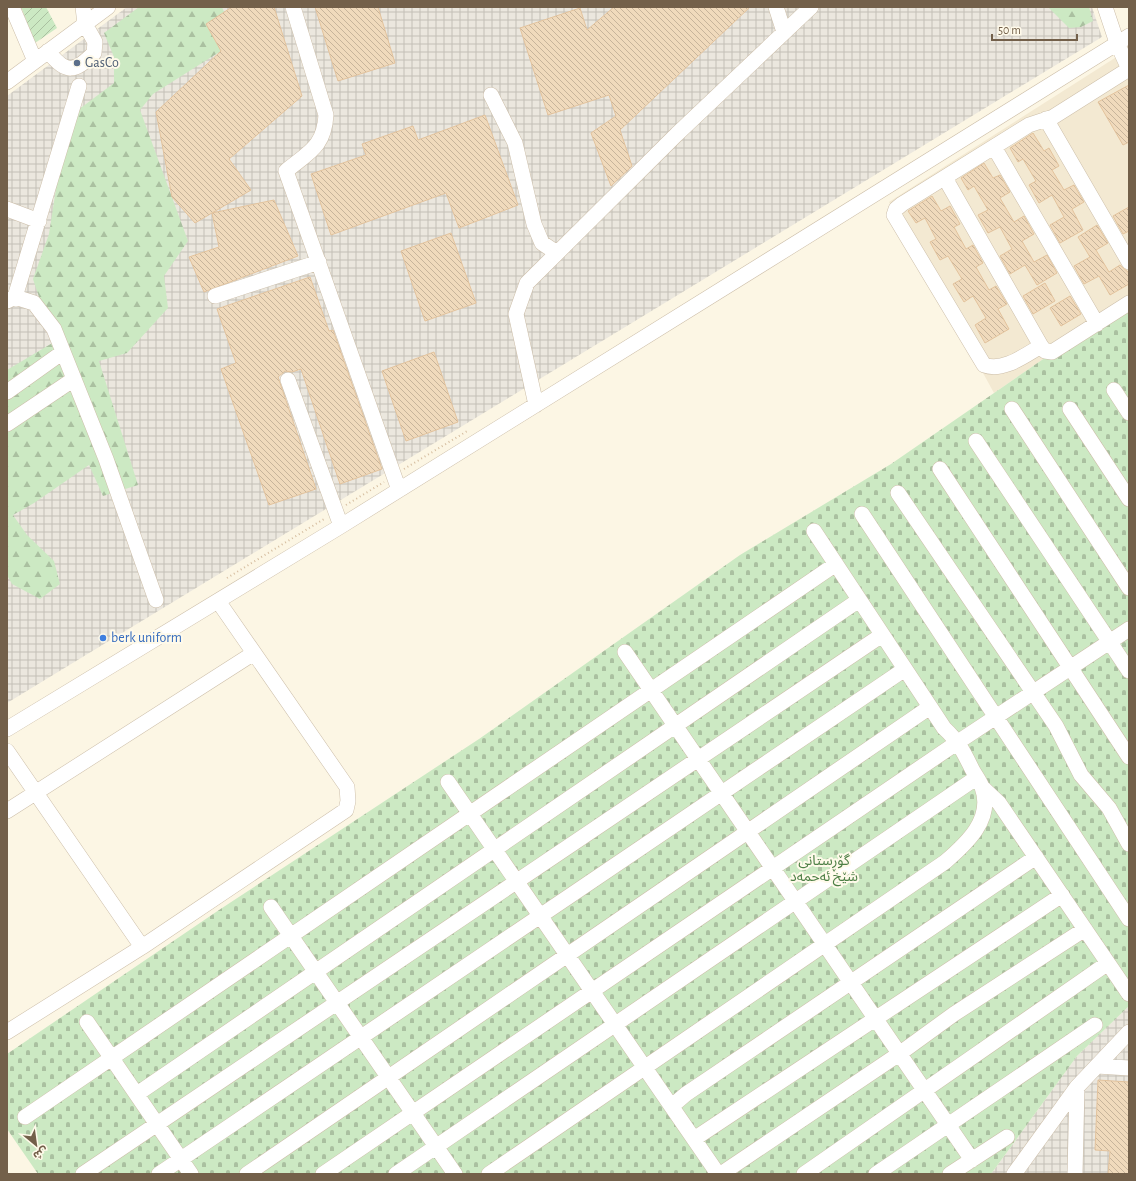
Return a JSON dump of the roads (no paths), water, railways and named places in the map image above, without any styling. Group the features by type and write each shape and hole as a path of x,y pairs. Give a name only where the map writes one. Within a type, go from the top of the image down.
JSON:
{"street":[{"path":"12,7 35,61"},
{"path":"48,51 57,62 68,68 81,66 94,53 96,42 85,24 83,7"},
{"path":"7,82 108,7"},
{"path":"293,7 326,115 325,128 321,140 286,171 399,490"},
{"path":"776,7 784,32"},
{"path":"536,405 516,314 527,283 676,134 811,7"},
{"path":"1041,346 1011,363 993,368 984,365 894,215 896,209 1029,125 1053,117 1129,69 1123,40 1105,7"},
{"path":"7,729 341,526 1123,40"},
{"path":"79,86 39,221 11,299 34,303 54,329 106,459 156,600"},
{"path":"491,96 515,143 534,224 542,243 557,253"},
{"path":"1046,119 1129,262"},
{"path":"994,147 1097,324"},
{"path":"945,178 1045,352 1052,352 1129,303"},
{"path":"7,209 39,221"},
{"path":"215,296 319,262"},
{"path":"7,392 63,352"},
{"path":"7,424 74,379"},
{"path":"288,380 341,526"},
{"path":"1114,390 1129,412"},
{"path":"1012,409 1129,588"},
{"path":"1070,409 1129,498"},
{"path":"976,441 1129,670"},
{"path":"940,469 1129,758"},
{"path":"898,493 1032,693 1056,726 1081,775 1109,808 1129,844"},
{"path":"862,514 1129,919"},
{"path":"489,1174 945,862 962,848 975,833 982,815 984,801 979,783 958,742 944,728 814,531"},
{"path":"26,1117 836,564"},
{"path":"137,1094 859,600"},
{"path":"7,1032 142,947 346,810 348,802 347,787 218,601"},
{"path":"323,1174 958,742 1129,629"},
{"path":"83,1174 882,635"},
{"path":"625,652 972,1160"},
{"path":"7,811 254,653"},
{"path":"160,1174 905,669"},
{"path":"247,1174 930,707"},
{"path":"7,751 142,947"},
{"path":"448,782 496,849 718,1174"},
{"path":"979,783 1000,803 1129,994"},
{"path":"396,1174 796,902 979,783"},
{"path":"672,1106 686,1094 1036,857"},
{"path":"694,1139 1062,895"},
{"path":"270,907 455,1174"},
{"path":"721,1174 899,1054 954,1014 1085,929"},
{"path":"804,1174 924,1089 1108,963"},
{"path":"88,1022 191,1174"},
{"path":"876,1174 1095,1025"},
{"path":"1014,1174 1077,1087 1129,1032"},
{"path":"1097,1066 1129,1068"},
{"path":"1075,1174 1077,1087"},
{"path":"950,1174 1007,1137"}],"place":[{"name":"GasCo","path":"77,63"},
{"name":"berk uniform","path":"103,638"}],"park label":[{"name":"گۆڕستانی شێخ ئەحمەد","path":"824,870"}]}
